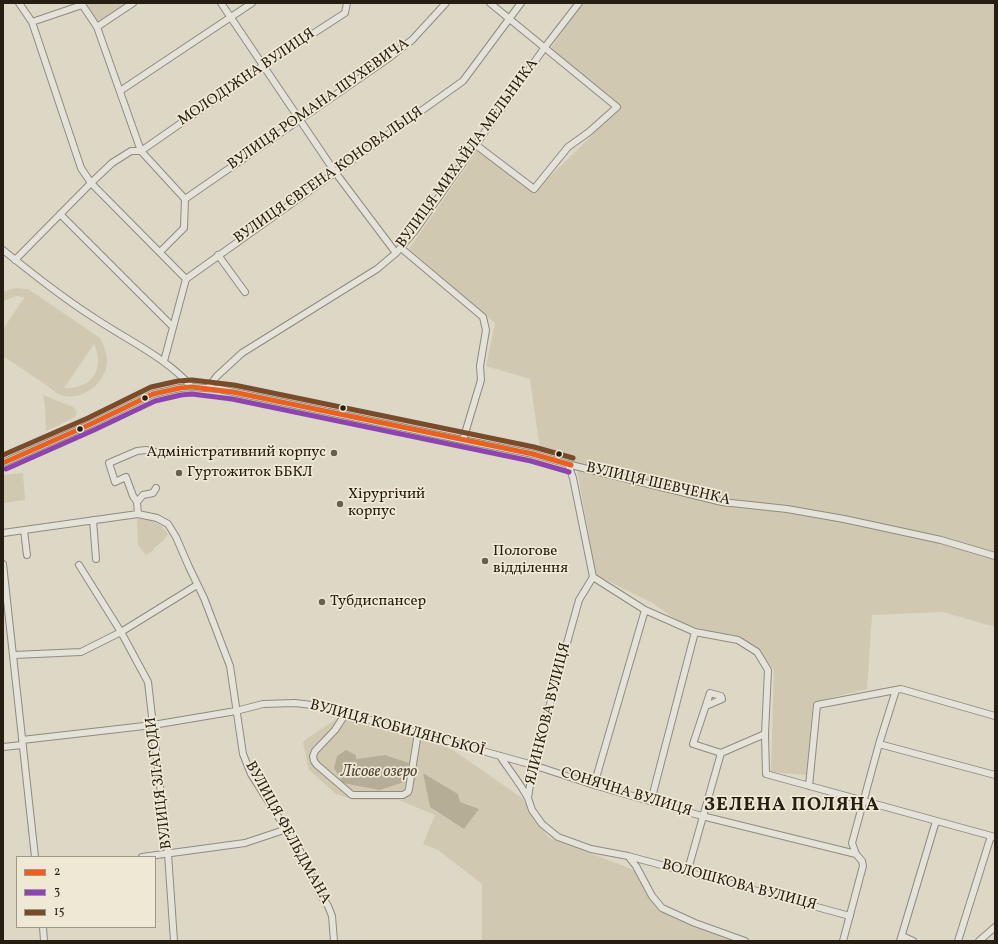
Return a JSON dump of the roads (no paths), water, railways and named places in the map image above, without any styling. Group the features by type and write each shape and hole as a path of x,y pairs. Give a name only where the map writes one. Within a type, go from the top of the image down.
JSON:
{"street":[{"path":"19,3 32,22 81,168 91,183 186,279 164,361"},
{"path":"97,27 133,3"},
{"path":"221,3 335,172 399,251 482,317 486,330 480,366 481,380 463,440"},
{"path":"120,91 252,3"},
{"name":"МОЛОДІЖНА ВУЛИЦЯ","path":"141,151 263,66 345,13 347,3"},
{"name":"ВУЛИЦЯ РОМАНА ШУХЕВИЧА","path":"185,199 386,60 412,40 446,3"},
{"path":"476,145 534,189 568,147 589,132 617,107 545,46 490,3"},
{"name":"ВУЛИЦЯ ЄВГЕНА КОНОВАЛЬЦЯ","path":"186,279 463,81 521,3"},
{"name":"ВУЛИЦЯ МИХАЙЛА МЕЛЬНИКА","path":"208,388 217,376 242,353 376,269 399,251 476,145 545,46 579,3"},
{"path":"32,22 81,4 97,27 141,151 185,199 184,228 160,252"},
{"path":"15,260 112,163 123,155 132,151 141,151"},
{"path":"60,214 173,327"},
{"path":"3,250 94,318 164,361 192,387"},
{"path":"218,256 245,292"},
{"name":"ВУЛИЦЯ ШЕВЧЕНКА","path":"3,462 91,424 154,394 180,388 208,388 240,393 534,454 570,465 722,502 787,509 844,519 941,540 995,556"},
{"path":"138,514 137,502 126,477 115,482 109,463 137,451 146,450 163,454"},
{"path":"570,465 593,577 645,610 694,632 738,640 757,652 768,670 765,734 766,774 993,836 958,941"},
{"path":"137,502 143,495 153,493 156,488"},
{"name":"ВУЛИЦЯ ФЕЛЬДМАНА","path":"3,533 138,514 157,518 168,524 176,537 204,598 230,666 243,754 251,774 300,851 320,894 330,911 332,916 334,941"},
{"path":"93,520 96,559"},
{"path":"24,530 27,555"},
{"path":"3,564 35,856"},
{"name":"ВУЛИЦЯ ЗЛАГОДИ","path":"79,565 121,632 148,682 168,854 174,941"},
{"name":"ЯЛИНКОВА ВУЛИЦЯ","path":"593,577 579,600 533,765 528,798 532,810 542,824 558,837 591,849 628,856"},
{"path":"14,655 81,652 121,632 197,585"},
{"path":"594,785 645,610"},
{"path":"651,801 694,632"},
{"path":"809,786 817,706 901,689 995,716"},
{"path":"843,941 863,866 862,861 856,854 852,843 879,744 896,690"},
{"name":"ВУЛИЦЯ КОБИЛЯНСЬКОЇ","path":"3,747 22,742 153,725 236,711 263,704 295,703 320,706 533,765"},
{"path":"706,706 693,744 721,753 765,734"},
{"path":"346,713 334,730 315,751 313,756 317,765 352,795 403,794 408,792 418,733"},
{"path":"879,744 995,775"},
{"path":"686,873 721,753"},
{"path":"500,756 520,782 528,798"},
{"name":"СОНЯЧНА ВУЛИЦЯ","path":"533,765 594,785 702,816 856,854"},
{"path":"913,941 901,938 936,821"},
{"path":"151,856 245,843 287,829"},
{"path":"628,856 636,866 652,896 662,908 695,924 745,941"},
{"name":"ВОЛОШКОВА ВУЛИЦЯ","path":"628,856 686,873 850,916"},
{"path":"979,941 995,927"},
{"path":"43,928 44,941"}],"water":[{"name":"Лісове озеро","path":"346,750 356,755 356,759 385,755 409,763 404,782 380,790 343,783 334,768 337,756"},
{"path":"423,773 458,794 460,802 479,809 464,829 430,807"}],"place":[{"name":"Адміністративний корпус","path":"334,453"},
{"name":"Гуртожиток ББКЛ","path":"179,473"},
{"name":"Хірургічий корпус","path":"340,504"},
{"name":"Пологове відділення","path":"485,561"},
{"name":"Тубдиспансер","path":"322,602"}],"district":[{"name":"ЗЕЛЕНА ПОЛЯНА","path":"792,807"}]}
